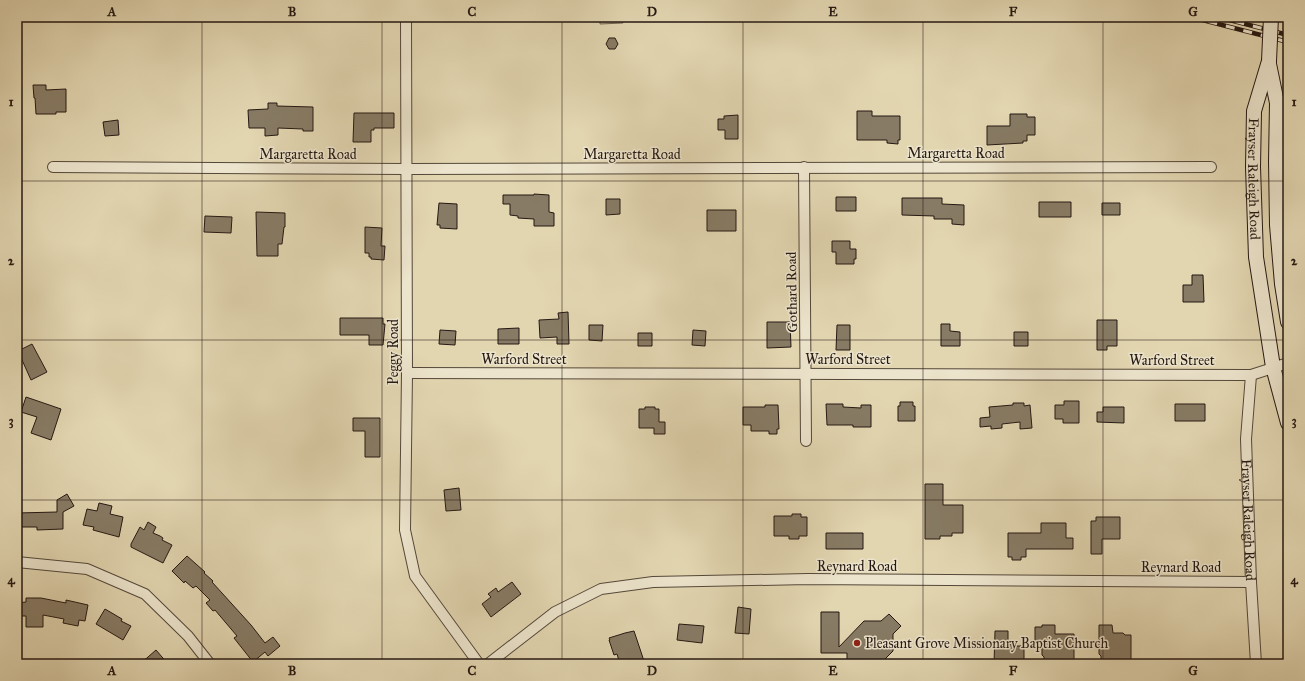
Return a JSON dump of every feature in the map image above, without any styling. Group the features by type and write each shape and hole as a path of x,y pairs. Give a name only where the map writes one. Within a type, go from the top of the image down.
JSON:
{"main road":[{"path":"1269,61 1271,17"},
{"name":"Frayser Raleigh Road","path":"1269,61 1277,103 1277,225 1282,284 1288,322"},
{"name":"Frayser Raleigh Road","path":"1269,61 1254,111 1253,167 1257,267 1273,367 1288,423"}],"street":[{"name":"Peggy Road","path":"406,17 407,373 404,530 415,576 479,664"},
{"name":"Margaretta Road","path":"53,167 1212,167"},
{"name":"Gothard Road","path":"804,167 807,373 806,442"},
{"name":"Warford Street","path":"407,373 1251,375 1288,363"},
{"name":"Frayser Raleigh Road","path":"1251,375 1246,439 1251,582 1256,664"},
{"path":"17,562 87,569 145,594 188,636 210,664"},
{"name":"Reynard Road","path":"488,664 555,612 601,589 653,582 808,579 1251,582"}],"shaded area":[{"path":"600,17 623,17 623,23 600,24"}],"building":[{"path":"609,38 615,38 618,44 615,49 609,49 606,44"},
{"path":"33,85 46,85 46,90 66,89 66,112 56,112 56,114 36,114"},
{"path":"268,103 277,103 277,106 313,107 313,131 278,128 278,135 265,136 265,128 249,128 248,110 268,109"},
{"path":"857,111 872,111 872,116 900,116 900,140 898,140 898,144 887,143 887,140 857,140"},
{"path":"354,113 394,113 394,128 374,128 374,130 371,130 371,142 353,142"},
{"path":"1010,114 1027,114 1027,117 1035,117 1035,135 1027,135 1027,141 1023,141 1023,143 987,145 987,126 1010,126"},
{"path":"738,115 738,139 725,139 725,130 718,130 718,119 724,119 724,116"},
{"path":"118,120 119,135 105,136 103,122"},
{"path":"503,195 549,195 549,212 554,213 554,226 534,226 534,219 518,218 518,216 510,215 510,204 503,204"},
{"path":"836,197 856,197 856,211 836,211"},
{"path":"902,198 942,198 942,204 964,205 964,225 952,224 952,219 934,219 934,216 902,215"},
{"path":"606,199 620,199 620,214 606,215"},
{"path":"1039,202 1071,202 1071,217 1039,217"},
{"path":"439,203 457,204 457,229 440,228 440,225 437,225"},
{"path":"1102,203 1120,203 1120,215 1102,215"},
{"path":"707,210 736,210 736,231 707,231"},
{"path":"256,212 285,213 285,227 282,244 278,244 278,256 257,256"},
{"path":"205,216 232,217 231,233 204,232"},
{"path":"365,227 382,228 381,246 385,246 384,260 371,259 371,257 369,257 369,253 365,253"},
{"path":"832,241 850,241 850,249 856,249 856,259 854,259 854,264 836,264 836,252 832,252"},
{"path":"1192,275 1203,275 1204,302 1183,302 1183,285 1192,285"},
{"path":"568,312 569,344 557,344 557,337 540,338 539,320 559,319 558,313"},
{"path":"340,318 383,318 383,324 385,324 383,345 369,345 369,335 340,335"},
{"path":"1097,320 1117,320 1117,346 1107,346 1107,350 1097,350"},
{"path":"767,322 790,322 791,347 767,348"},
{"path":"941,324 950,324 950,331 960,332 960,346 941,346"},
{"path":"589,325 603,325 602,341 589,340"},
{"path":"837,325 850,325 850,350 836,350"},
{"path":"519,328 519,344 498,344 498,329"},
{"path":"440,330 456,331 455,345 439,344"},
{"path":"693,330 706,331 705,346 692,345"},
{"path":"1014,332 1028,332 1028,346 1014,346"},
{"path":"638,333 652,333 652,346 638,346"},
{"path":"32,344 47,372 31,380 18,351"},
{"path":"26,397 61,409 51,440 31,433 37,417 21,412"},
{"path":"1064,401 1079,401 1079,423 1063,423 1063,419 1055,419 1055,405 1064,405"},
{"path":"900,402 913,402 913,406 915,406 915,421 898,421 898,406 900,406"},
{"path":"1013,403 1024,403 1024,406 1030,405 1032,428 1020,429 1020,422 1002,424 1002,428 991,429 991,426 980,427 980,418 990,417 989,407 1013,405"},
{"path":"826,404 843,404 843,407 861,408 861,405 871,405 871,427 827,425"},
{"path":"1175,404 1205,404 1205,421 1175,421"},
{"path":"765,405 778,405 779,429 777,429 777,434 769,434 769,431 751,431 751,425 743,425 743,407 765,407"},
{"path":"645,407 655,407 655,409 659,409 659,422 665,422 665,434 654,434 654,428 639,428 639,409 645,409"},
{"path":"1103,407 1124,407 1124,423 1097,422 1097,412 1103,412"},
{"path":"353,418 380,418 380,457 365,457 365,431 353,431"},
{"path":"925,484 943,484 943,505 963,505 963,533 952,533 952,536 940,536 940,539 925,539"},
{"path":"459,488 461,510 446,511 444,490"},
{"path":"67,494 74,506 63,512 63,529 37,530 37,527 17,527 17,513 57,512 57,500"},
{"path":"99,503 112,506 110,514 123,517 119,537 93,530 94,527 83,525 87,509 97,511"},
{"path":"792,514 801,514 801,517 807,517 807,536 799,536 799,539 789,539 789,536 774,536 774,516 792,516"},
{"path":"1096,517 1120,517 1120,539 1102,539 1102,554 1091,554 1091,521 1096,521"},
{"path":"148,522 156,527 153,533 160,536 163,538 162,540 172,545 163,563 131,547 131,544 140,527 144,530"},
{"path":"1041,523 1066,523 1066,538 1073,538 1073,549 1026,549 1026,557 1021,557 1021,560 1012,560 1012,557 1008,557 1008,533 1041,533"},
{"path":"826,533 863,533 863,549 826,549"},
{"path":"187,556 205,572 204,573 213,581 212,582 251,625 265,643 273,637 280,646 268,656 265,652 253,662 234,638 237,636 215,610 213,611 206,603 210,600 196,586 193,588 185,581 184,583 172,571"},
{"path":"512,582 521,594 491,617 482,604 491,597 488,594 496,588 498,592"},
{"path":"26,598 41,598 66,603 66,600 88,605 85,621 79,620 78,626 63,623 64,619 43,615 43,627 26,627 26,616 17,616 17,603 26,602"},
{"path":"738,607 751,609 749,634 735,633"},
{"path":"105,609 122,619 121,621 131,626 123,640 96,624"},
{"name":"Pleasant Grove Missionary Baptist Church","path":"821,612 839,612 839,647 864,621 881,621 889,614 901,626 893,634 893,651 880,664 847,664 847,653 821,653"},
{"path":"679,624 704,626 702,643 677,640"},
{"path":"1042,625 1055,625 1055,634 1074,634 1074,664 1044,664 1042,642 1035,642 1035,627 1042,627"},
{"path":"1099,625 1112,625 1113,633 1131,635 1131,663 1101,663 1101,656 1099,654"},
{"path":"634,631 645,664 632,664 631,661 620,664 617,654 614,655 609,638"},
{"path":"995,631 1008,631 1008,644 1014,644 1014,646 1024,646 1024,664 994,664"},
{"path":"156,650 168,664 140,664"}],"railway":[{"path":"1191,17 1288,42"},
{"path":"1218,17 1288,35"}],"place":[{"name":"Pleasant Grove Missionary Baptist Church","path":"857,643"}]}
